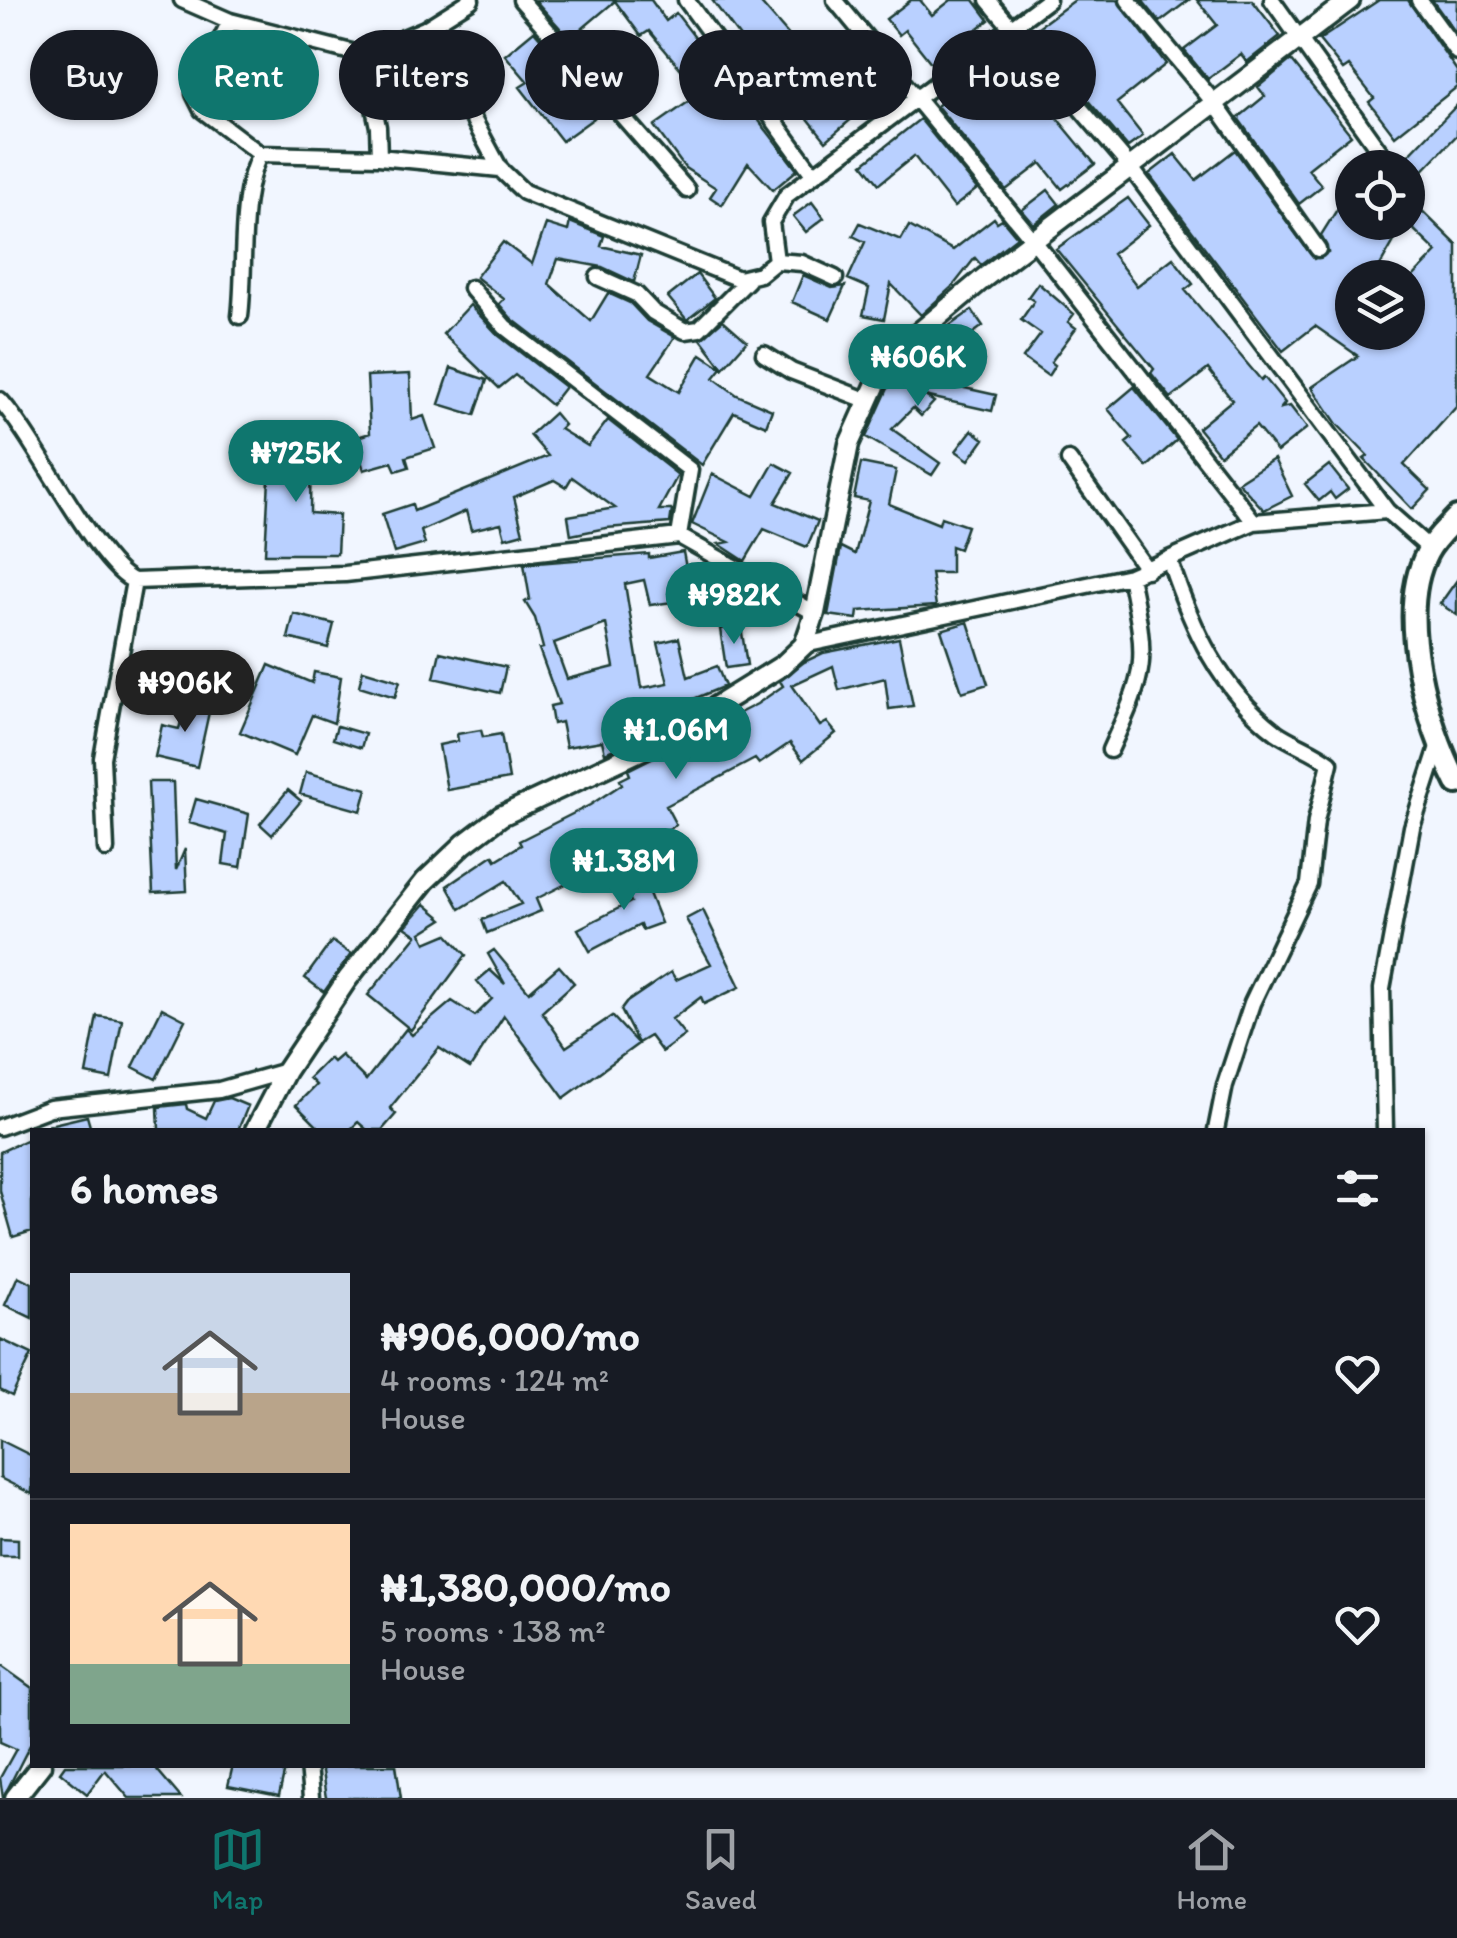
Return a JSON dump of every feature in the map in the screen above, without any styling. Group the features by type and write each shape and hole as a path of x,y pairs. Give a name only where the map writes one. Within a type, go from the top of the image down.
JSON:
{"main road":[{"path":"1457,517 1430,548 1418,590 1416,644 1422,696 1438,747 1457,783"}],"street":[{"path":"182,0 230,21 339,49"},
{"path":"471,0 424,29 500,170 524,192 685,260 748,280"},
{"path":"521,0 687,190"},
{"path":"686,0 813,174"},
{"path":"835,0 1034,241 1254,522"},
{"path":"988,0 1011,30 1048,0"},
{"path":"1128,0 1216,105 1318,249"},
{"path":"1272,0 1379,150"},
{"path":"256,1128 286,1071 346,982 425,881 464,844 501,816 531,800 656,744 783,665 804,646 816,613 849,444 866,400 902,346 1350,0"},
{"path":"1420,0 1457,52"},
{"path":"230,21 194,94 202,110 260,154 378,156 500,170"},
{"path":"776,261 771,222 788,195 932,88"},
{"path":"377,120 378,156"},
{"path":"1089,120 1131,168 1387,512 1430,548"},
{"path":"240,316 246,265 246,179 260,154"},
{"path":"598,276 636,294 652,312 685,331 699,329 748,280 776,261 802,263 835,278"},
{"path":"471,288 505,327 690,470 678,536"},
{"path":"764,354 791,371 866,400"},
{"path":"0,400 58,480 110,565 134,581 345,574 678,536 816,613"},
{"path":"1070,460 1147,570"},
{"path":"804,646 1130,576 1170,562 1254,522 1387,512"},
{"path":"1170,562 1188,617 1223,679 1274,730 1330,762 1316,821 1310,884 1252,1003 1225,1085 1216,1128"},
{"path":"1110,750 1140,683 1144,660 1130,576"},
{"path":"106,849 102,758 134,581"},
{"path":"1385,1128 1382,989 1412,827 1438,747"},
{"path":"0,1128 50,1108 219,1090 286,1071"},
{"path":"15,1798 39,1768"},
{"path":"308,1768 311,1798"}],"building":[{"path":"535,0 651,0 666,21 676,13 689,30 679,30 679,67 659,43 659,30 637,30 615,1 581,30 562,30"},
{"path":"712,0 758,0 784,30 734,30"},
{"path":"911,0 920,0 932,15 951,0 974,0 989,20 976,30 932,30 932,64 912,39 912,30 895,30 886,19"},
{"path":"1075,0 1118,0 1166,64 1117,103 1143,136 1128,147 1096,110 1096,30 1034,30"},
{"path":"1142,0 1189,0 1160,22"},
{"path":"1197,0 1252,0 1280,36 1247,62 1241,54 1208,79 1184,50 1217,25"},
{"path":"1379,0 1408,0 1457,71 1457,87 1395,136 1369,102 1374,98 1349,66 1343,70 1319,40"},
{"path":"1432,0 1457,0 1456,33"},
{"path":"525,38 525,78 505,55"},
{"path":"1291,60 1351,135 1308,169 1322,186 1299,204 1238,118 1265,96 1258,87"},
{"path":"1457,105 1457,135 1425,168 1425,150 1413,150"},
{"path":"679,108 679,120 758,120 797,170 773,190 748,163 722,205 710,197 716,188 685,168 654,126"},
{"path":"920,119 977,189 954,207 914,156 879,184 863,164"},
{"path":"546,120 591,120 562,141"},
{"path":"809,120 850,120 826,141"},
{"path":"948,120 1059,120 1095,164 1062,189 1041,163 1006,190"},
{"path":"1235,150 1314,259 1328,252 1321,235 1335,213 1335,240 1395,240 1383,260 1335,260 1335,340 1315,326 1283,351 1149,174 1175,154 1196,180"},
{"path":"1048,190 1059,204 1034,224 1022,210"},
{"path":"1128,198 1149,225 1112,254 1137,286 1173,258 1193,284 1185,290 1261,380 1264,377 1285,403 1281,408 1290,406 1307,428 1277,452 1256,426 1220,455 1198,428 1232,400 1208,369 1171,398 1151,373 1154,369 1056,249"},
{"path":"812,202 824,218 806,232 793,216"},
{"path":"1425,214 1457,245 1457,406 1404,465 1430,490 1412,509 1364,459 1368,456 1337,424 1312,387 1358,356 1349,350 1425,350 1425,264 1437,252 1425,240"},
{"path":"994,218 997,222 1002,219 1017,237 981,265 975,258 953,286 921,315 891,284 884,319 863,315 869,288 848,279 865,242 853,236 860,223 901,240 909,226 953,250"},
{"path":"570,222 604,236 601,246 641,255 634,282 602,267 558,259 549,284 591,321 608,293 630,303 647,321 675,337 650,374 679,392 701,354 722,368 714,378 737,395 772,410 766,426 734,412 702,465 512,319 499,304 504,299 476,277 503,242 532,264 546,224 568,231"},
{"path":"697,274 715,298 687,320 668,297"},
{"path":"803,275 832,288 845,286 830,319 792,302"},
{"path":"1038,283 1074,314 1068,322 1076,328 1051,362 1055,365 1048,376 1023,358 1041,334 1021,320 1034,301 1028,297"},
{"path":"470,305 498,335 565,387 551,405 515,375 499,388 443,334"},
{"path":"972,310 983,326 957,345 945,329"},
{"path":"723,320 747,341 723,368 701,339"},
{"path":"923,355 947,384 996,395 992,411 925,396 934,402 921,416 913,408 892,429 940,463 932,475 866,437 890,384"},
{"path":"451,368 487,380 475,415 439,404"},
{"path":"410,374 412,420 424,416 435,448 406,457 409,467 396,471 392,462 364,470 354,438 370,433 367,376"},
{"path":"1134,387 1177,440 1147,467 1126,443 1132,438 1108,409"},
{"path":"554,413 564,425 560,429 588,446 608,420 678,475 659,510 672,510 670,523 571,535 568,516 615,508 572,477 566,487 554,480 514,497 523,533 505,538 501,523 471,530 466,511 421,531 425,544 394,553 382,514 412,504 414,511 548,456 530,435"},
{"path":"972,430 984,439 969,460 956,451"},
{"path":"271,441 311,442 310,513 339,515 337,554 265,554"},
{"path":"1274,459 1292,496 1264,510 1238,482"},
{"path":"774,463 793,473 775,503 818,521 807,547 764,529 745,561 719,544 729,542 692,524 712,474 755,496"},
{"path":"861,463 896,470 889,504 939,524 941,517 967,526 959,549 951,546 951,573 931,573 936,606 858,611 857,619 828,615 841,547 855,554 869,501 854,498"},
{"path":"1329,465 1348,489 1335,499 1330,492 1319,501 1305,484"},
{"path":"683,552 686,568 706,564 745,586 741,592 725,581 671,592 673,602 650,605 644,580 625,584 642,688 668,683 658,643 679,638 688,677 717,666 725,686 667,710 635,716 639,738 605,753 602,741 566,747 561,722 553,724 550,706 559,704 539,649 543,648 535,618 525,602 530,599 524,564 649,554 649,558","holes":["606,624 614,667 567,679 554,643"]},
{"path":"1457,580 1457,615 1440,604"},
{"path":"294,614 334,624 328,648 288,638"},
{"path":"968,622 988,684 962,692 941,630"},
{"path":"741,626 747,665 726,668 720,629"},
{"path":"899,638 913,706 889,709 885,678 839,690 833,666 792,685 820,726 827,722 836,733 803,760 790,743 759,764 755,759 666,806 676,825 648,840 643,831 607,851 612,861 536,899 541,911 487,933 482,920 521,904 506,881 460,909 447,886 493,855 496,860 521,845 519,841 590,805 622,784 620,780 630,775 628,770 757,704 783,686 780,681 804,662 823,653"},
{"path":"440,652 506,667 500,693 434,678"},
{"path":"269,665 312,683 314,672 341,677 334,723 312,715 295,755 240,732"},
{"path":"363,670 400,681 395,697 359,686"},
{"path":"187,698 211,703 197,767 155,757 162,725 179,729"},
{"path":"337,726 365,734 361,748 333,739"},
{"path":"481,730 483,737 501,734 509,779 447,790 439,745 458,741 457,734"},
{"path":"306,772 367,789 361,811 300,794"},
{"path":"148,782 173,782 176,870 185,849 187,891 153,893"},
{"path":"288,790 301,801 272,835 260,824"},
{"path":"196,799 249,814 241,867 223,864 227,834 189,823"},
{"path":"638,866 661,923 642,930 640,925 590,951 578,929 631,902 619,873"},
{"path":"425,904 443,919 421,933 426,943 447,934 466,955 411,1030 368,995 417,935 405,927"},
{"path":"703,910 740,987 704,1004 701,997 672,1019 685,1035 662,1052 650,1036 638,1043 621,1010 627,1002 671,972 676,980 711,964 686,919"},
{"path":"332,941 351,954 324,992 305,978"},
{"path":"494,950 529,992 559,966 574,983 542,1012 566,1047 612,1016 638,1044 564,1098 504,1016 470,1068 439,1048 390,1108 396,1114 384,1128 365,1128 358,1122 352,1128 319,1128 296,1105 316,1085 309,1078 329,1058 333,1062 341,1055 366,1080 406,1029 412,1035 452,1001 475,1016 492,999 477,981 490,970 505,984 488,954"},
{"path":"162,1008 185,1020 156,1079 133,1067"},
{"path":"97,1016 122,1020 111,1079 86,1074"},
{"path":"229,1098 248,1106 239,1128 159,1128 158,1107 186,1104 187,1109 206,1118 214,1101"},
{"path":"87,1116 90,1128 50,1128 49,1125"},
{"path":"30,1138 30,1232 13,1237 0,1191 0,1152"},
{"path":"18,1276 30,1282 30,1317 5,1305"},
{"path":"0,1339 30,1353 30,1358 12,1396 0,1390"},
{"path":"0,1440 30,1455 30,1493 0,1478"},
{"path":"0,1538 18,1539 18,1556 0,1556"},
{"path":"0,1665 30,1687 30,1745 3,1798 0,1778 16,1749 0,1742"},
{"path":"63,1768 156,1768 181,1798 129,1798 105,1770 87,1794 60,1772"},
{"path":"232,1768 285,1768 279,1796 228,1786"},
{"path":"321,1768 396,1768 401,1798 326,1798"}]}
